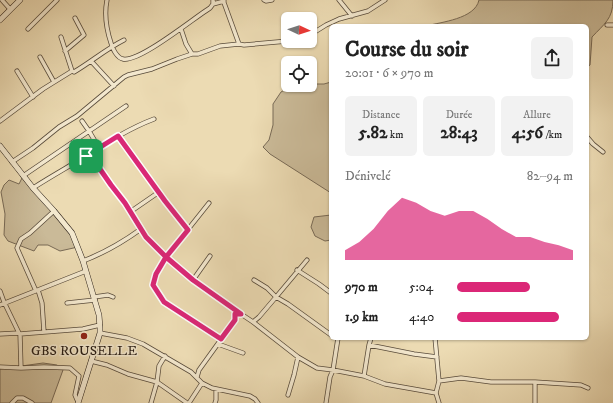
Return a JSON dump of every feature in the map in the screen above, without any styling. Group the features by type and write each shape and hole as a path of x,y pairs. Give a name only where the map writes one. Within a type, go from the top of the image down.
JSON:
{"street":[{"path":"2,0 10,8"},
{"path":"0,20 10,8 20,0"},
{"path":"28,29 57,0"},
{"path":"107,0 105,20 112,46 120,58 132,58 164,41 213,2 224,1 239,44"},
{"path":"264,0 272,0"},
{"path":"339,0 352,16"},
{"path":"317,31 339,19 368,11 382,1"},
{"path":"66,51 84,35 75,18"},
{"path":"607,25 613,25"},
{"path":"181,29 182,35 192,54"},
{"path":"61,37 72,71"},
{"path":"0,121 54,82 72,71 74,72 112,46 124,40"},
{"path":"12,162 60,127 78,116 128,75 152,69 166,62 192,54 198,54 220,46 281,42"},
{"path":"40,57 54,82"},
{"path":"91,61 114,86"},
{"path":"18,71 33,97"},
{"path":"23,176 126,106"},
{"path":"33,188 118,136 154,119"},
{"path":"82,121 99,148"},
{"path":"118,136 188,230"},
{"path":"589,139 603,152"},
{"path":"0,146 2,153 12,162 72,233 95,299 99,315 100,333 78,403"},
{"path":"86,156 93,159 125,203 146,237 166,257 193,280 253,322 298,357 317,368 364,376 385,384 436,393"},
{"path":"130,212 159,192"},
{"path":"209,203 166,257 156,274 153,285 164,302 221,339"},
{"path":"44,332 42,303 17,248 21,239 30,233 54,211"},
{"path":"83,261 112,248 141,229"},
{"path":"193,280 210,256"},
{"path":"253,322 259,317 297,270 307,260"},
{"path":"297,270 329,292"},
{"path":"0,304 86,271"},
{"path":"254,280 329,334"},
{"path":"0,291 20,334 22,368"},
{"path":"67,303 95,299 108,295 113,297"},
{"path":"196,378 199,370 235,320 235,314 241,314"},
{"path":"0,334 20,334 83,329 100,325"},
{"path":"100,333 127,338 143,344 191,372 202,383 212,388 250,396 258,403"},
{"path":"326,403 330,377 333,370 337,340"},
{"path":"364,376 370,340"},
{"path":"435,340 439,381 436,393 439,403"},
{"path":"218,344 242,353"},
{"path":"369,345 436,357"},
{"path":"151,403 157,382 159,366 165,356"},
{"path":"288,395 298,357"},
{"path":"91,361 107,364 133,376 157,382 188,403 202,383"},
{"path":"0,367 70,368 79,376 75,395 78,403"},
{"path":"191,372 199,370"},
{"path":"439,381 461,378 491,382 535,382 581,385 588,388"},
{"path":"535,382 535,403"},
{"path":"215,403 216,389"},
{"path":"12,403 17,398 23,398 32,403"}],"shaded area":[{"path":"479,0 613,0 613,7 610,17 592,37 589,66 589,24 435,24 464,16 471,12"},
{"path":"329,83 329,192 270,154 263,147 269,140 273,125 273,104 281,92 317,92 317,84"},
{"path":"23,176 72,233 78,247 60,251 48,245 38,245 34,251 8,241 4,235 5,214 1,192 4,185 9,180 19,184"},
{"path":"329,215 329,240 325,241 315,236 311,227 314,217"},
{"path":"43,363 57,365 63,370 51,403 0,403 0,369"}],"place":[{"name":"GBS ROUSELLE","path":"84,336"}],"route":[{"path":"86,156 93,159 125,203 146,237 166,257 156,274 153,285 164,302 221,339 235,320 235,314 241,314 193,280 166,257 188,230 118,136 86,156"}]}
